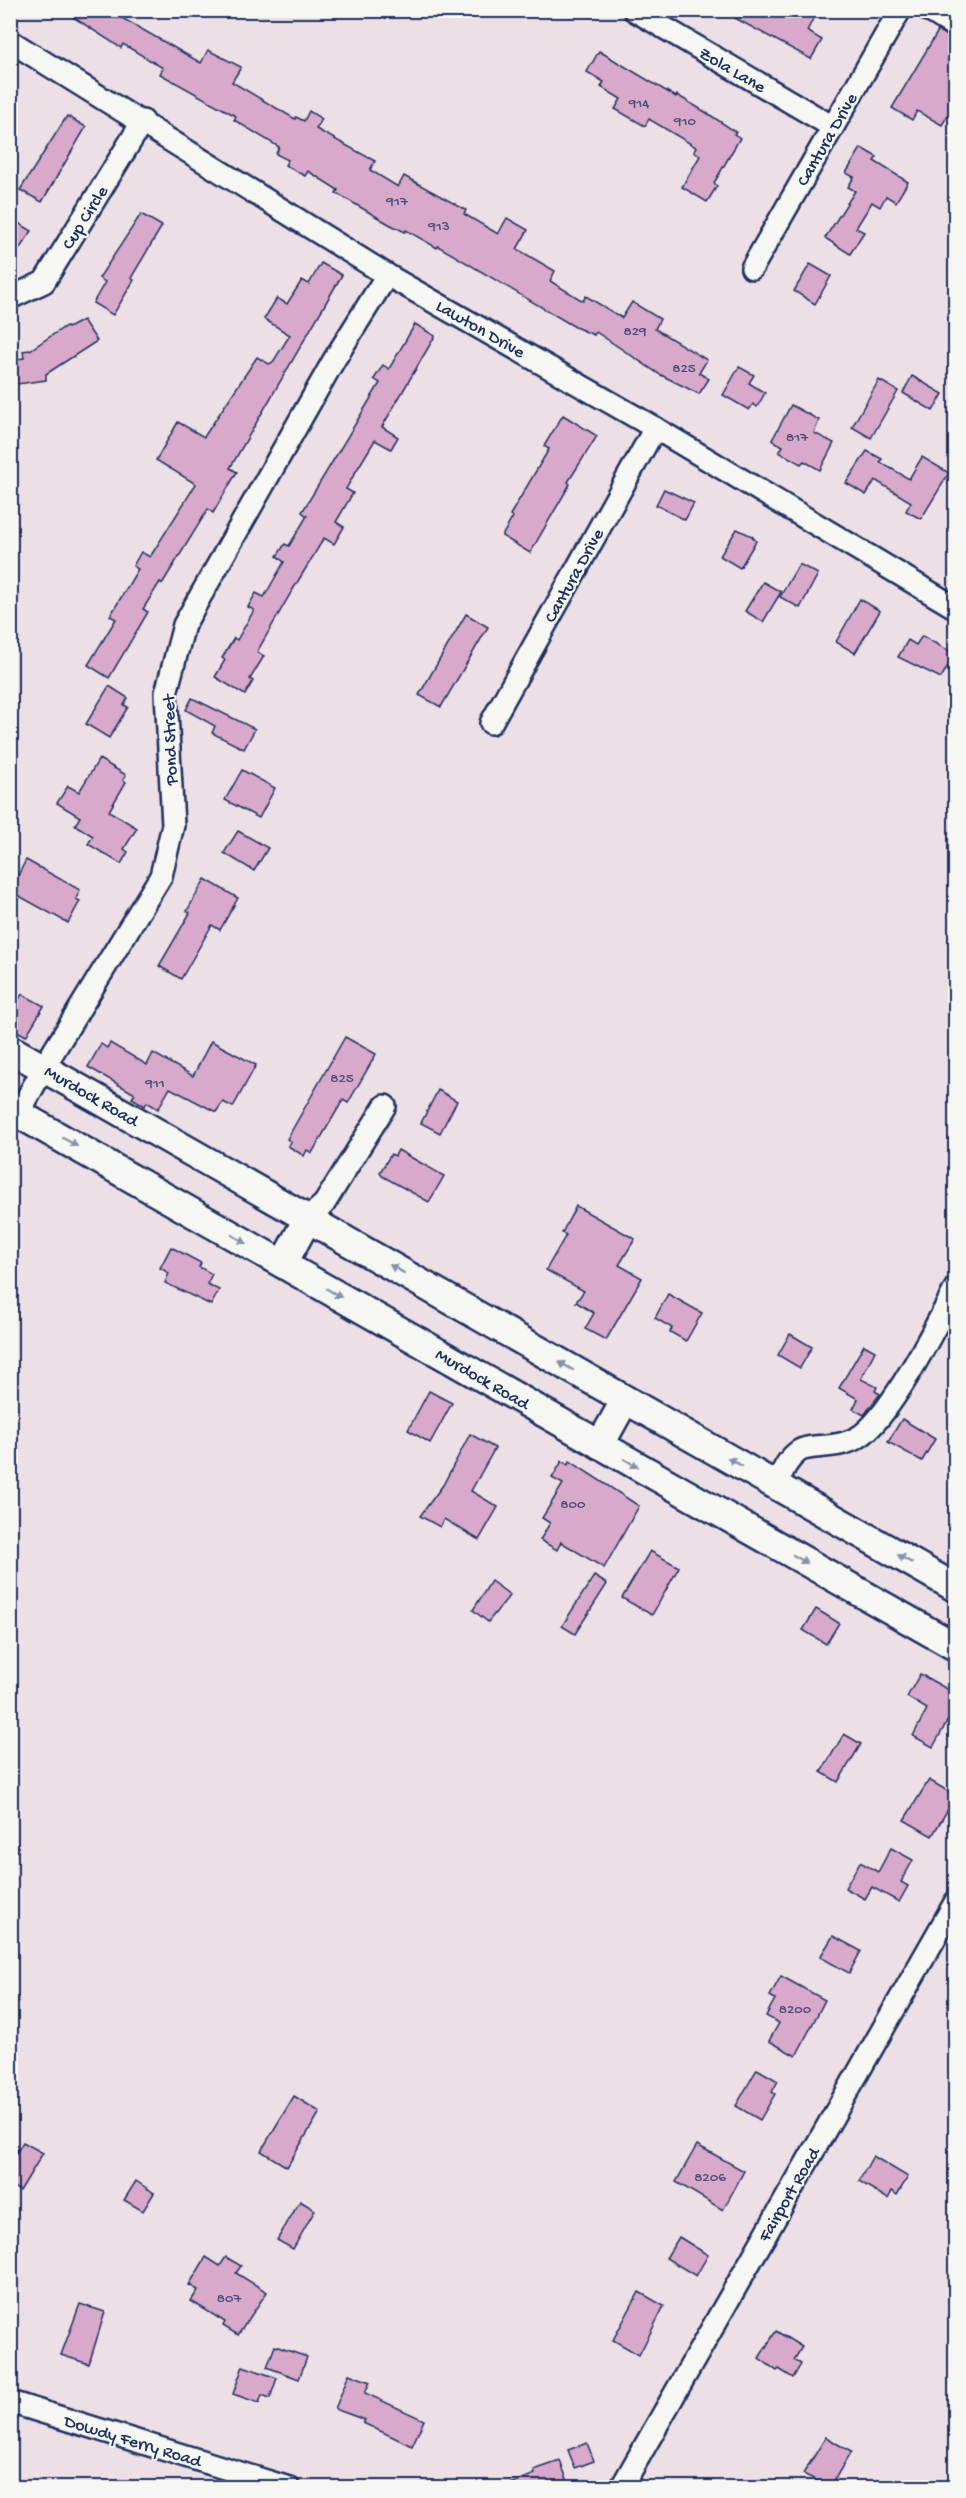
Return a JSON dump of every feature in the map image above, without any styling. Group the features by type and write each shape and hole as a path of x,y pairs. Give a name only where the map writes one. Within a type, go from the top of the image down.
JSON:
{"main road":[{"name":"Murdock Road","path":"10,1049 956,1588"},
{"name":"Murdock Road","path":"15,1111 956,1647"},
{"path":"283,1264 308,1218"},
{"path":"600,1445 625,1400"}],"street":[{"name":"Zola Lane","path":"634,10 833,127"},
{"name":"Cantura Drive","path":"752,268 900,10"},
{"path":"928,10 956,27"},
{"name":"Lawton Drive","path":"10,41 143,121 387,275 655,428 956,608"},
{"name":"Cup Circle","path":"10,298 44,282 143,121"},
{"name":"Pond Street","path":"15,1111 161,876 173,825 166,693 184,625 334,360 387,275"},
{"name":"Cantura Drive","path":"491,723 655,428"},
{"path":"308,1218 324,1204 385,1106"},
{"path":"776,1485 797,1452 804,1448 833,1447 848,1442 874,1424 910,1370 956,1287"},
{"name":"Fairport Road","path":"621,2487 956,1902"},
{"name":"Dowdy Ferry Road","path":"10,2402 289,2487"}],"building":[{"path":"62,10 108,10 201,63 208,50 241,67 232,82 295,119 296,117 304,121 309,111 322,119 316,129 375,161 370,170 398,187 404,176 466,210 464,214 498,234 507,218 528,230 517,249 555,271 550,281 583,301 586,296 622,318 632,302 660,319 655,329 707,360 699,373 709,379 699,394 659,374 596,332 594,335 575,327 438,246 437,248 406,230 405,232 389,224 336,193 338,190 308,171 305,176 285,165 288,160 276,154 279,147 234,120 236,116 160,74 163,68 123,44 121,48"},
{"path":"720,10 802,10 814,17 807,31 822,40 811,59"},
{"path":"938,31 956,40 956,102 942,125 917,111 912,120 892,108"},
{"path":"599,51 676,97 677,95 736,132 734,134 740,138 714,183 717,186 707,202 682,187 700,156 694,152 696,147 649,119 645,126 615,109 621,99 601,87 604,82 587,72"},
{"path":"67,116 86,127 42,202 20,190"},
{"path":"861,148 877,157 874,161 908,182 896,202 886,196 880,207 872,202 856,228 864,232 850,254 825,238 855,191 848,187 854,177 846,173"},
{"path":"141,214 162,226 131,278 134,280 113,315 93,303 105,282 99,278"},
{"path":"10,218 32,231 10,262"},
{"path":"321,263 342,275 230,468 237,472 213,513 208,509 162,584 160,582 143,609 148,612 109,678 88,665 116,619 110,616 138,569 133,566 141,552 150,557 196,484 156,460 178,422 204,437 257,357 269,364 273,362 290,335 264,319 277,298 287,304 302,280 309,284"},
{"path":"810,264 831,276 815,304 794,291"},
{"path":"83,320 97,341 46,374 46,380 10,385 10,360 24,358 23,351 30,350 66,326 68,328"},
{"path":"415,324 435,336 382,427 398,437 391,449 375,440 355,473 346,489 353,493 336,522 344,527 334,544 324,538 289,596 257,652 264,656 250,679 253,681 245,695 215,677 225,660 222,658 234,638 237,640 254,610 248,607 256,593 264,597 284,562 277,556 285,544 289,546 307,516 302,512 380,383 374,379 383,365 389,369"},
{"path":"739,367 754,375 749,383 765,393 757,407 753,404 749,410 723,395"},
{"path":"912,376 943,394 933,411 903,393"},
{"path":"879,380 898,391 871,438 852,427"},
{"path":"791,405 819,420 814,433 834,443 820,470 804,461 801,464 779,452 783,446 772,440"},
{"path":"563,415 597,436 568,482 570,484 530,553 502,536 513,517 510,515 549,449 544,446"},
{"path":"867,451 882,459 880,462 909,479 922,457 949,473 921,519 906,511 911,502 875,480 866,495 846,483"},
{"path":"664,489 694,503 685,520 656,505"},
{"path":"737,529 752,536 756,541 740,568 720,556"},
{"path":"799,564 818,574 800,608 780,597"},
{"path":"763,582 781,592 763,622 745,611"},
{"path":"860,599 880,611 855,653 836,642"},
{"path":"466,614 488,627 441,707 419,695"},
{"path":"922,636 955,654 941,678 898,657 908,640 916,645"},
{"path":"109,686 128,698 124,705 128,707 109,738 86,724"},
{"path":"192,698 255,729 244,749 212,733 215,726 186,710"},
{"path":"99,759 126,775 123,780 126,782 109,811 137,828 124,849 128,852 121,864 88,844 93,836 75,825 80,817 57,803 68,786 79,792"},
{"path":"242,770 275,788 259,818 225,800"},
{"path":"238,831 268,848 254,871 224,853"},
{"path":"26,860 80,890 76,899 80,901 68,923 10,891"},
{"path":"205,879 238,898 220,930 212,925 181,979 159,966 190,913 187,911"},
{"path":"22,994 44,1006 26,1036 10,1027 10,1014"},
{"path":"345,1037 376,1054 348,1103 343,1100 312,1153 307,1150 304,1156 288,1146 291,1142 287,1139"},
{"path":"211,1041 256,1065 233,1107 223,1102 216,1112 170,1088 158,1109 147,1102 145,1106 132,1098 135,1094 88,1067 101,1044 107,1048 110,1043 147,1065 153,1053 193,1076"},
{"path":"438,1090 457,1101 440,1133 421,1123"},
{"path":"398,1150 444,1176 429,1202 382,1176 380,1172 391,1154 395,1156"},
{"path":"576,1206 635,1239 619,1265 642,1278 606,1340 585,1329 594,1313 576,1302 584,1291 546,1270 566,1235 562,1233"},
{"path":"171,1247 201,1263 199,1267 212,1274 207,1284 219,1290 211,1305 165,1283 169,1273 160,1268"},
{"path":"668,1294 702,1313 686,1341 670,1332 672,1328 655,1318"},
{"path":"790,1334 812,1347 800,1368 778,1355"},
{"path":"864,1345 875,1351 861,1379 877,1387 875,1391 880,1394 864,1415 853,1409 858,1399 839,1388"},
{"path":"429,1391 452,1403 430,1443 408,1430"},
{"path":"902,1419 935,1439 922,1461 888,1442"},
{"path":"470,1434 495,1448 471,1491 498,1507 479,1540 444,1519 440,1527 420,1516 443,1485"},
{"path":"562,1461 568,1465 570,1461 639,1506 604,1568 561,1542 557,1550 540,1540 550,1523 542,1518 563,1484 552,1478"},
{"path":"650,1551 679,1567 652,1615 622,1598"},
{"path":"594,1576 607,1584 575,1634 562,1626"},
{"path":"491,1581 510,1595 488,1622 473,1610"},
{"path":"816,1609 839,1623 826,1644 803,1630"},
{"path":"920,1674 956,1694 956,1724 948,1720 933,1747 913,1736 927,1709 907,1697"},
{"path":"844,1734 861,1744 838,1782 821,1772"},
{"path":"929,1780 956,1796 932,1836 904,1820"},
{"path":"891,1848 913,1860 901,1882 908,1886 899,1902 872,1887 865,1899 845,1888 860,1862 878,1872"},
{"path":"833,1936 861,1951 849,1973 820,1957"},
{"path":"781,1976 825,2000 796,2056 769,2041 779,2023 766,2016 775,1999 770,1996"},
{"path":"757,2069 778,2081 772,2092 775,2094 760,2120 736,2106"},
{"path":"294,2096 320,2112 287,2167 261,2151"},
{"path":"23,2142 43,2153 20,2191 10,2185 10,2163"},
{"path":"697,2145 744,2171 723,2210 676,2182"},
{"path":"873,2156 908,2177 897,2195 892,2191 888,2199 859,2181"},
{"path":"136,2181 154,2193 143,2211 124,2200"},
{"path":"300,2201 315,2210 293,2249 277,2240"},
{"path":"679,2237 708,2255 696,2276 666,2258"},
{"path":"206,2257 220,2266 226,2257 241,2266 236,2273 267,2292 238,2335 223,2326 225,2322 191,2301 198,2290 189,2285"},
{"path":"639,2292 664,2306 639,2355 613,2340"},
{"path":"80,2304 105,2312 89,2364 61,2355"},
{"path":"776,2331 802,2347 794,2360 801,2364 793,2378 779,2369 777,2371 759,2358"},
{"path":"275,2346 307,2357 299,2379 267,2367"},
{"path":"243,2366 277,2378 270,2398 262,2395 259,2403 233,2394"},
{"path":"349,2374 370,2382 365,2393 424,2420 412,2446 363,2423 365,2420 335,2409"},
{"path":"826,2437 851,2452 830,2487 803,2474"},
{"path":"587,2443 594,2461 575,2468 568,2450"},
{"path":"560,2461 570,2487 502,2487 535,2474 534,2470"}]}
